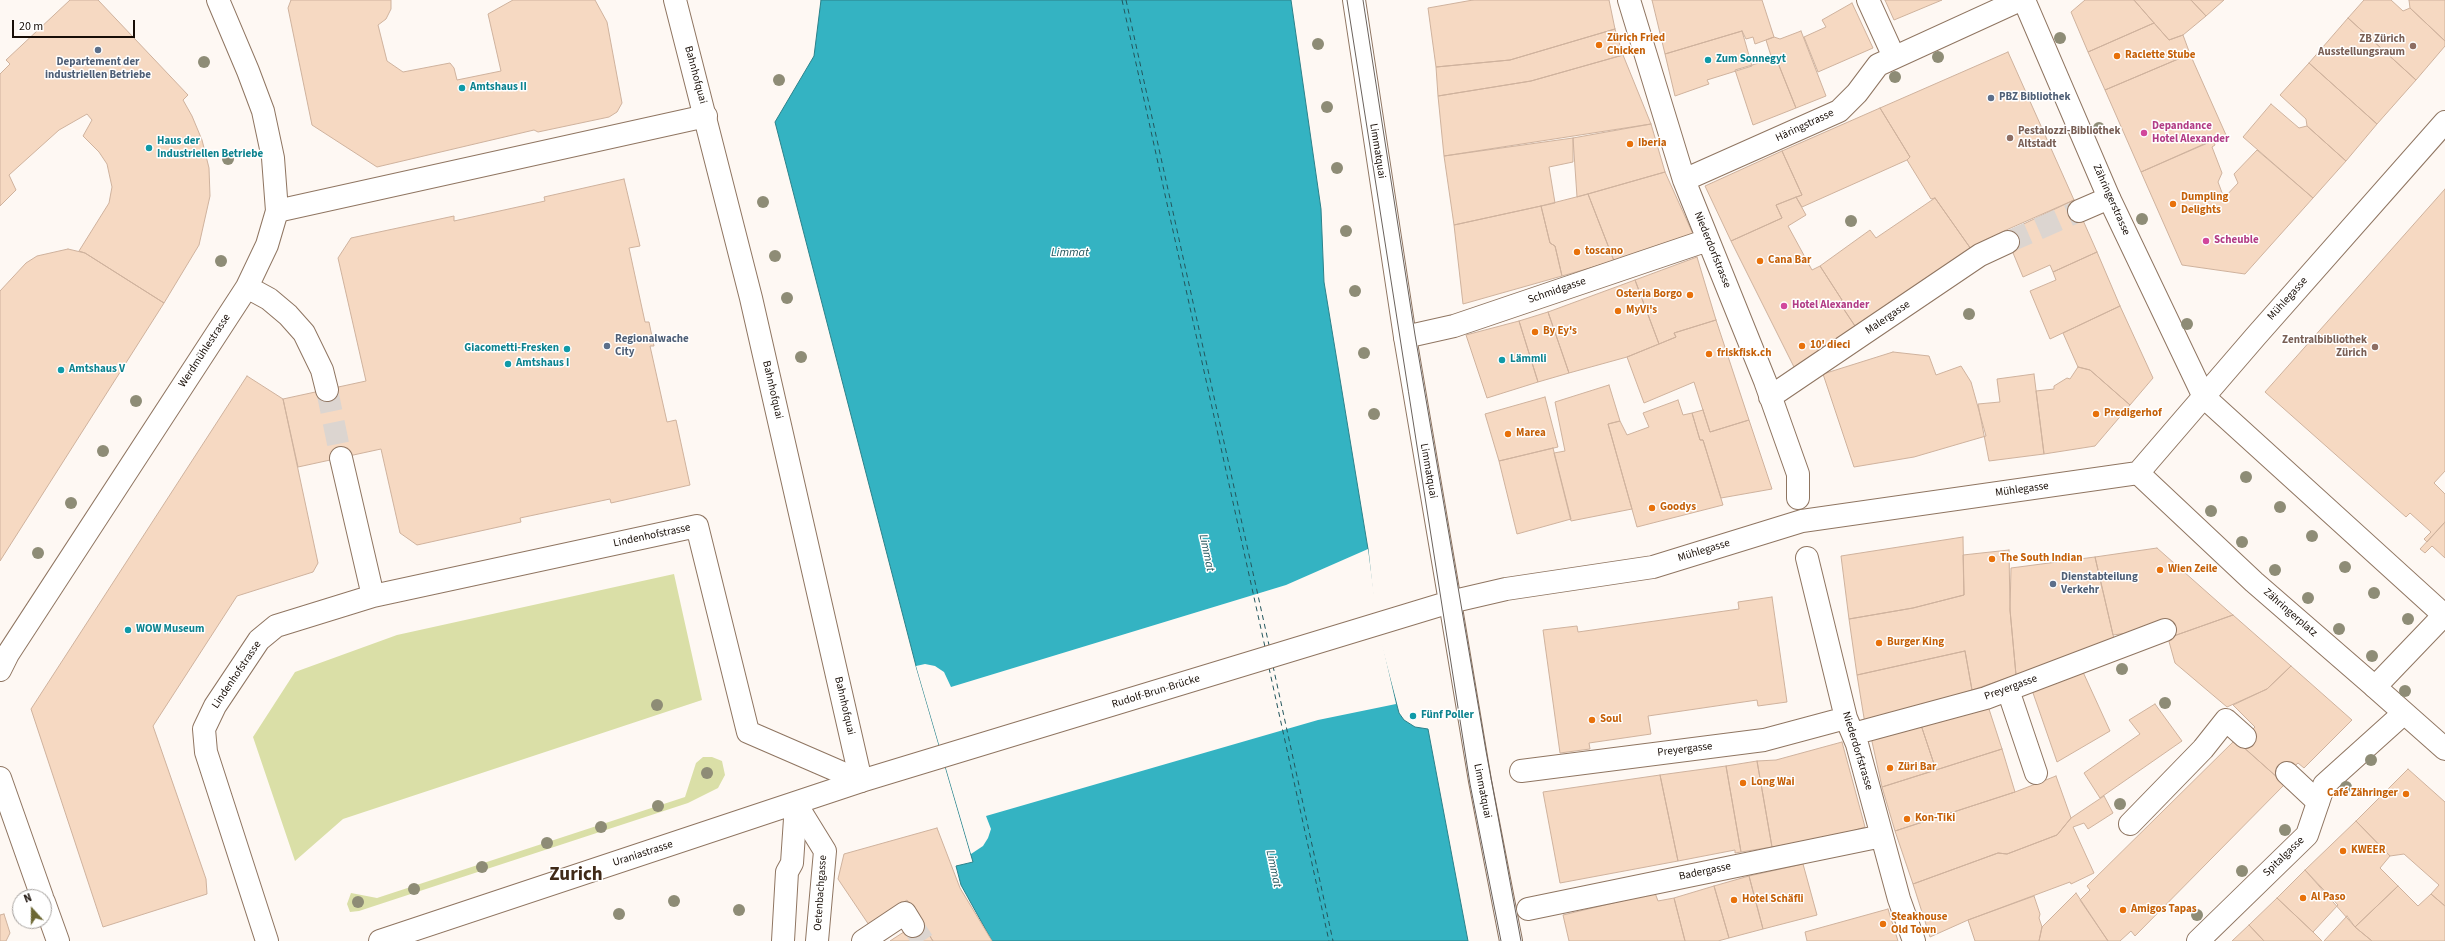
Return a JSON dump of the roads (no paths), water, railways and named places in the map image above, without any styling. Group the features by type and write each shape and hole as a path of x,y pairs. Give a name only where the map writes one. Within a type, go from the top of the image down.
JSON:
{"street":[{"name":"Werdmühlestrasse","path":"0,670 8,654 247,287 267,245 277,211 273,158 262,111 232,29 218,0"},
{"name":"Bahnhofquai","path":"675,0 706,116 751,298 862,781"},
{"name":"Limmatquai","path":"1354,0 1406,337 1450,602 1480,781 1511,941"},
{"name":"Niederdorfstrasse","path":"1628,0 1684,180 1770,397 1798,474 1798,498"},
{"path":"1868,0 1894,57"},
{"name":"Häringstrasse","path":"1684,180 1840,111 1857,93 1878,65 2020,0"},
{"name":"Zähringerstrasse","path":"2024,0 2109,198 2204,397"},
{"path":"277,211 706,116"},
{"name":"Mühlegasse","path":"1450,602 1506,589 1653,567 1802,521 2138,474 2445,122"},
{"path":"2079,211 2109,198"},
{"name":"Schmidgasse","path":"1406,337 1454,326 1708,240"},
{"name":"Malergasse","path":"1770,397 1980,255 2008,242"},
{"path":"247,287 269,299 288,314 304,333 322,370 327,390"},
{"path":"2204,397 2445,615 2375,686"},
{"path":"342,458 372,596"},
{"name":"Zähringerplatz","path":"2138,474 2254,582 2375,686 2445,749"},
{"name":"Lindenhofstrasse","path":"267,941 206,752 204,729 215,706 260,640 276,626 372,596 697,526 748,732 862,781"},
{"name":"Niederdorfstrasse","path":"1807,558 1850,726 1899,899 1914,941"},
{"name":"Rudolf-Brun-Brücke","path":"862,781 946,754 1450,602"},
{"name":"Preyergasse","path":"1520,771 1764,740 1850,726 1986,698 2166,630"},
{"path":"2008,690 2036,773"},
{"name":"Spitalgasse","path":"2198,941 2307,835 2324,785 2404,713"},
{"path":"2130,824 2203,749 2226,720 2245,737"},
{"path":"2287,774 2318,802"},
{"path":"0,778 39,889"},
{"name":"Uraniastrasse","path":"395,939 862,781"},
{"path":"783,941 787,872 792,862 796,804"},
{"name":"Oetenbachgasse","path":"796,804 825,851 817,941"},
{"name":"Badergasse","path":"1528,909 1882,836"},
{"path":"863,941 905,913 913,926"},
{"path":"52,924 58,941"}],"water":[{"name":"Limmat","path":"821,0 1291,0 1321,209 1324,282 1368,549 1376,625 1399,713 1404,720 1415,727 1428,729 1468,941 992,941 961,885 956,866 973,862 916,666 775,122 814,56"}],"tunnel":[{"path":"2008,242 2079,211"},
{"path":"327,390 341,458"},
{"path":"913,926 923,941"}],"tram line":[{"path":"1347,0 1470,784 1501,941"},
{"path":"1363,0 1415,335 1486,751 1521,941"}],"place":[{"name":"Zürich Fried Chicken","path":"1599,45"},
{"name":"ZB Zürich Ausstellungsraum","path":"2413,46"},
{"name":"Departement der industriellen Betriebe","path":"98,50"},
{"name":"Raclette Stube","path":"2117,56"},
{"name":"Zum Sonnegyt","path":"1708,60"},
{"name":"Amtshaus II","path":"462,88"},
{"name":"PBZ Bibliothek","path":"1991,98"},
{"name":"Depandance Hotel Alexander","path":"2144,133"},
{"name":"Pestalozzi-Bibliothek Altstadt","path":"2010,138"},
{"name":"Iberia","path":"1630,144"},
{"name":"Haus der Industriellen Betriebe","path":"149,148"},
{"name":"Dumpling Delights","path":"2173,204"},
{"name":"Scheuble","path":"2206,241"},
{"name":"toscano","path":"1577,252"},
{"name":"Cana Bar","path":"1760,261"},
{"name":"Osteria Borgo","path":"1690,295"},
{"name":"Hotel Alexander","path":"1784,306"},
{"name":"MyVi's","path":"1618,311"},
{"name":"By Ey's","path":"1535,332"},
{"name":"Regionalwache City","path":"607,346"},
{"name":"10' dieci","path":"1802,346"},
{"name":"Zentralbibliothek Zürich","path":"2375,347"},
{"name":"Giacometti-Fresken","path":"567,349"},
{"name":"friskfisk.ch","path":"1709,354"},
{"name":"Lämmli","path":"1502,360"},
{"name":"Amtshaus I","path":"508,364"},
{"name":"Amtshaus V","path":"61,370"},
{"name":"Predigerhof","path":"2096,414"},
{"name":"Marea","path":"1508,434"},
{"name":"Goodys","path":"1652,508"},
{"name":"The South Indian","path":"1992,559"},
{"name":"Wien Zeile","path":"2160,570"},
{"name":"Dienstabteilung Verkehr","path":"2053,584"},
{"name":"WOW Museum","path":"128,630"},
{"name":"Burger King","path":"1879,643"},
{"name":"Fünf Poller","path":"1413,716"},
{"name":"Soul","path":"1592,720"},
{"name":"Züri Bar","path":"1890,768"},
{"name":"Long Wai","path":"1743,783"},
{"name":"Café Zähringer","path":"2406,794"},
{"name":"Kon-Tiki","path":"1907,819"},
{"name":"KWEER","path":"2343,851"},
{"name":"Al Paso","path":"2303,898"},
{"name":"Hotel Schäfli","path":"1734,900"},
{"name":"Amigos Tapas","path":"2123,910"},
{"name":"Steakhouse Old Town","path":"1883,924"}],"district":[{"name":"Zurich","path":"576,876"}]}
